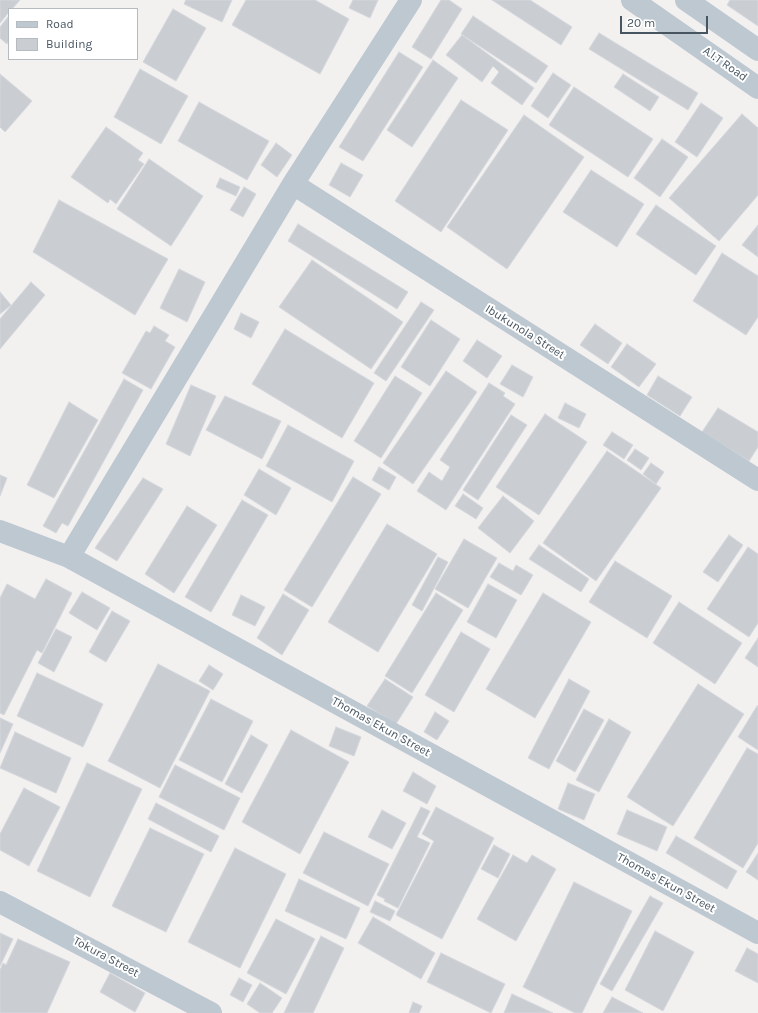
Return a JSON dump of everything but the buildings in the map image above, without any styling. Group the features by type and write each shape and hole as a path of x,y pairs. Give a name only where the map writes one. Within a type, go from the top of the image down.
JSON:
{"street":[{"path":"69,557 293,184 411,0"},
{"name":"A.I.T Road","path":"632,0 758,88"},
{"path":"686,0 758,50"},
{"name":"Ibukunola Street","path":"293,184 758,480"},
{"name":"Thomas Ekun Street","path":"0,531 69,557 758,933"},
{"name":"Tokura Street","path":"0,902 211,1013"}]}
